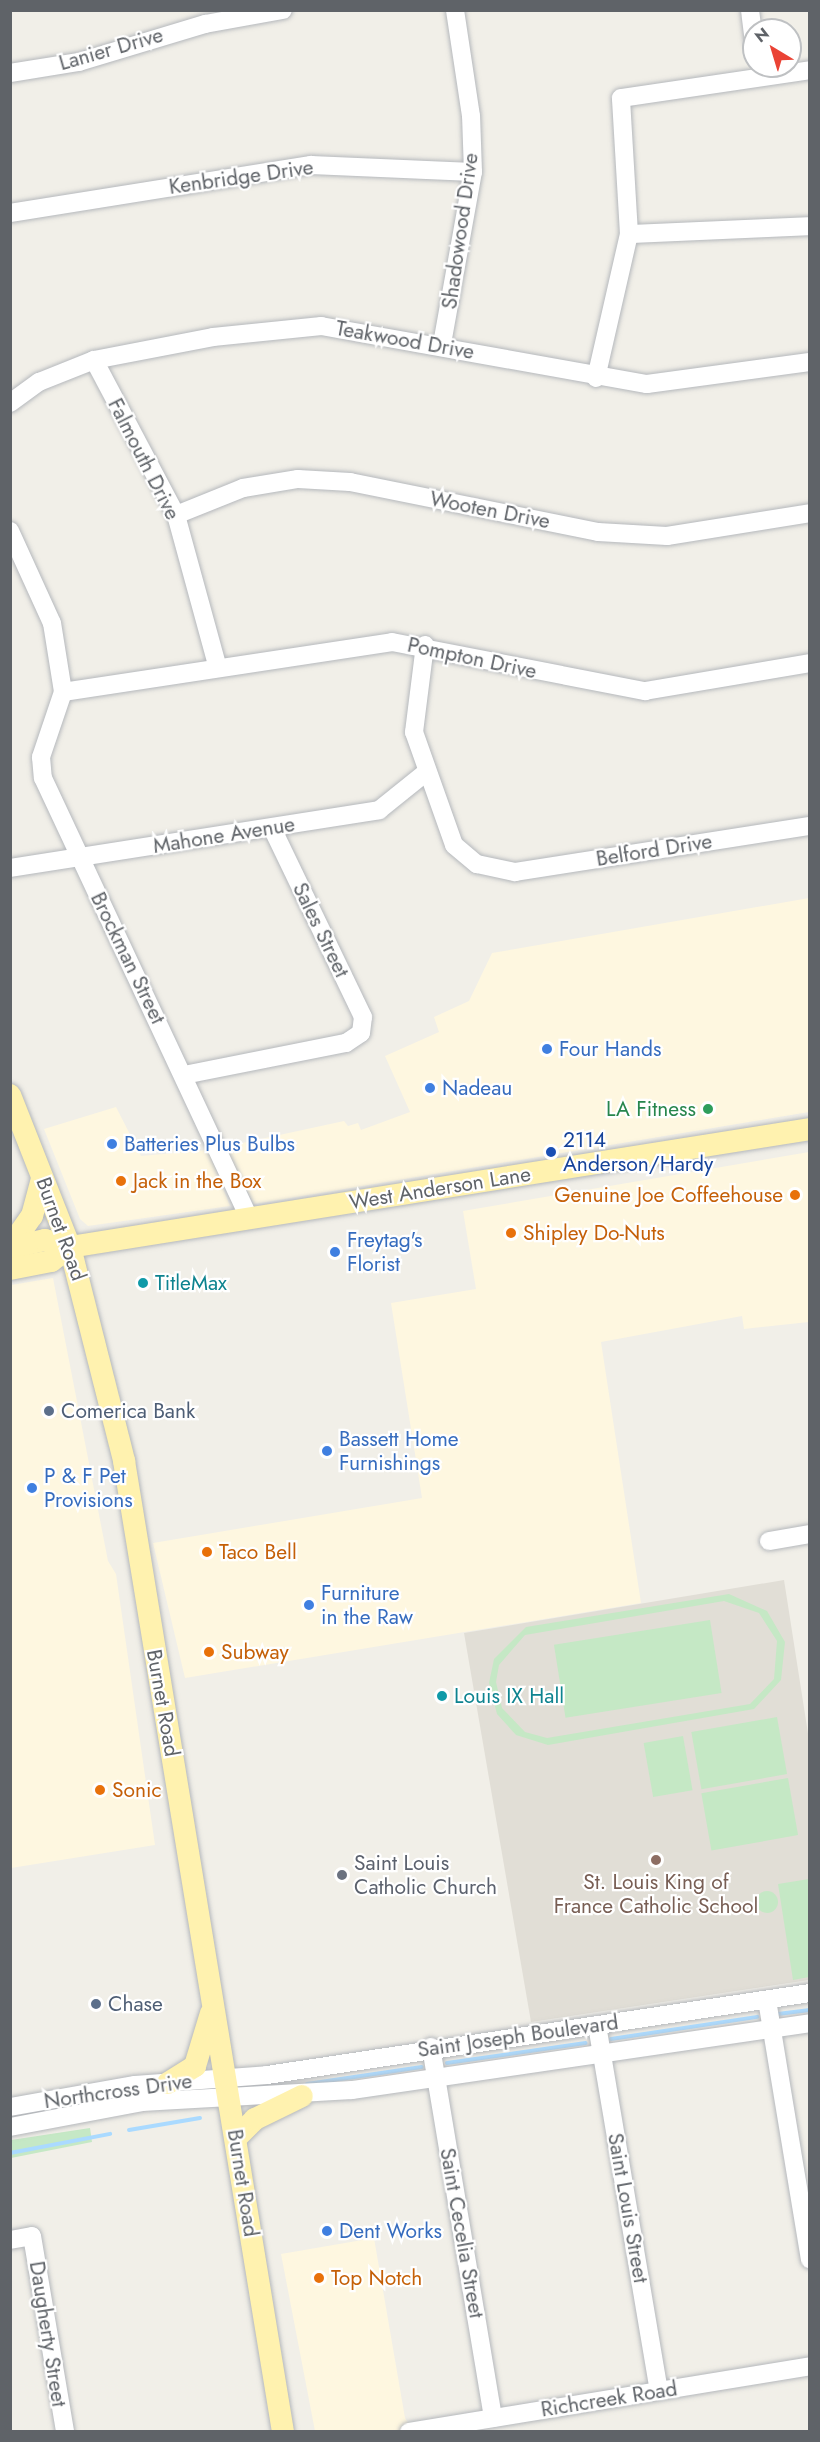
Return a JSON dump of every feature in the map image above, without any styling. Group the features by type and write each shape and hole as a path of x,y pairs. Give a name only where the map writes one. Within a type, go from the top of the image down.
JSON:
{"main road":[{"name":"Burnet Road","path":"10,1095 70,1247 124,1461 283,2432"},
{"name":"West Anderson Lane","path":"10,1247 45,1240 70,1247 809,1132"},
{"path":"10,1247 28,1223 42,1178"},
{"name":"West Anderson Lane","path":"10,1269 51,1261 70,1247"},
{"path":"168,2083 195,2066 214,2003"},
{"path":"236,2138 255,2119 302,2096"}],"street":[{"name":"Lanier Drive","path":"10,73 79,62 205,24 283,10"},
{"name":"Shadowood Drive","path":"442,344 473,171 471,116 455,10"},
{"path":"596,378 628,234 621,98 742,75"},
{"name":"Kenbridge Drive","path":"10,213 311,165 473,171"},
{"path":"628,234 810,226"},
{"name":"Teakwood Drive","path":"10,403 39,382 94,360 213,337 321,326 442,344 596,378 647,384 810,362"},
{"name":"Falmouth Drive","path":"94,360 176,515 217,665"},
{"name":"Wooten Drive","path":"176,515 243,488 298,479 350,482 598,532 667,536 810,513"},
{"path":"10,531 52,623 63,693"},
{"name":"Pompton Drive","path":"63,693 217,665 392,642 425,645 645,691 810,663"},
{"path":"425,645 414,732 425,773"},
{"name":"Brockman Street","path":"63,693 40,766 80,858 250,1219"},
{"name":"Mahone Avenue","path":"10,868 379,810 425,773"},
{"name":"Belford Drive","path":"425,773 454,845 498,873 810,826"},
{"name":"Sales Street","path":"184,1075 346,1044 361,1033 363,1017 272,828"},
{"path":"769,1541 810,1534"},
{"name":"Saint Joseph Boulevard","path":"227,2088 431,2047 810,1993"},
{"path":"767,2000 810,2259"},
{"name":"Saint Joseph Boulevard","path":"227,2088 302,2096 810,2022"},
{"name":"Saint Louis Street","path":"597,2025 659,2391"},
{"name":"Saint Cecelia Street","path":"431,2047 493,2418"},
{"name":"Northcross Drive","path":"10,2107 168,2083 227,2088"},
{"name":"Northcross Drive","path":"10,2127 227,2088"},
{"name":"Daugherty Street","path":"10,2240 32,2235 64,2432"},
{"name":"Richcreek Road","path":"409,2432 810,2366"}],"shaded area":[{"path":"809,898 809,1112 254,1204 224,1147 344,1121 348,1126 358,1123 361,1130 410,1112 385,1056 439,1032 434,1017 469,1001 492,953"},
{"path":"116,1107 141,1156 208,1150 230,1206 88,1226 80,1219 44,1129"},
{"path":"809,1152 809,1322 744,1329 742,1316 601,1342 641,1603 185,1678 153,1543 422,1498 391,1303 476,1289 463,1211"},
{"path":"53,1278 108,1561 116,1574 155,1845 11,1868 11,1285"},
{"name":"St. Louis King of France Catholic School","path":"784,1580 809,1740 809,1980 531,2022 464,1633"},
{"path":"374,2238 405,2418 414,2431 315,2431 281,2254"}],"green space":[{"path":"729,1594 767,1611 785,1642 781,1680 754,1709 548,1745 516,1735 497,1714 489,1683 494,1659 526,1627","holes":["724,1601 759,1613 777,1641 774,1679 750,1704 547,1738 525,1732 502,1708 496,1682 499,1665 525,1635"]},
{"path":"710,1620 722,1693 566,1718 554,1645"},
{"path":"777,1717 787,1774 701,1789 691,1732"},
{"path":"683,1736 693,1790 653,1797 644,1743"},
{"path":"788,1778 798,1835 711,1850 701,1793"},
{"path":"809,1879 809,1977 793,1980 778,1884"},
{"path":"767,1891 775,1894 778,1902 775,1910 767,1913 759,1910 756,1902 759,1894"},
{"path":"90,2128 92,2142 11,2158 11,2140"}],"waterway":[{"path":"778,2014 810,2010"},
{"path":"611,2039 757,2017"},
{"path":"447,2063 586,2043"},
{"path":"307,2084 422,2067"},
{"path":"129,2130 200,2118"},
{"path":"10,2153 110,2134"}],"place":[{"name":"Four Hands","path":"547,1049"},
{"name":"Nadeau","path":"430,1088"},
{"name":"LA Fitness","path":"708,1109"},
{"name":"Batteries Plus Bulbs","path":"112,1144"},
{"name":"2114 Anderson/Hardy","path":"551,1152"},
{"name":"Jack in the Box","path":"121,1181"},
{"name":"Genuine Joe Coffeehouse","path":"795,1195"},
{"name":"Shipley Do-Nuts","path":"511,1233"},
{"name":"Freytag's Florist","path":"335,1252"},
{"name":"TitleMax","path":"143,1283"},
{"name":"Comerica Bank","path":"49,1411"},
{"name":"Bassett Home Furnishings","path":"327,1451"},
{"name":"P & F Pet Provisions","path":"32,1488"},
{"name":"Taco Bell","path":"207,1552"},
{"name":"Furniture in the Raw","path":"309,1605"},
{"name":"Subway","path":"209,1652"},
{"name":"Louis IX Hall","path":"442,1696"},
{"name":"Sonic","path":"100,1790"},
{"name":"St. Louis King of France Catholic School","path":"656,1860"},
{"name":"Saint Louis Catholic Church","path":"342,1875"},
{"name":"Chase","path":"96,2004"},
{"name":"Dent Works","path":"327,2231"},
{"name":"Top Notch","path":"319,2278"}]}
